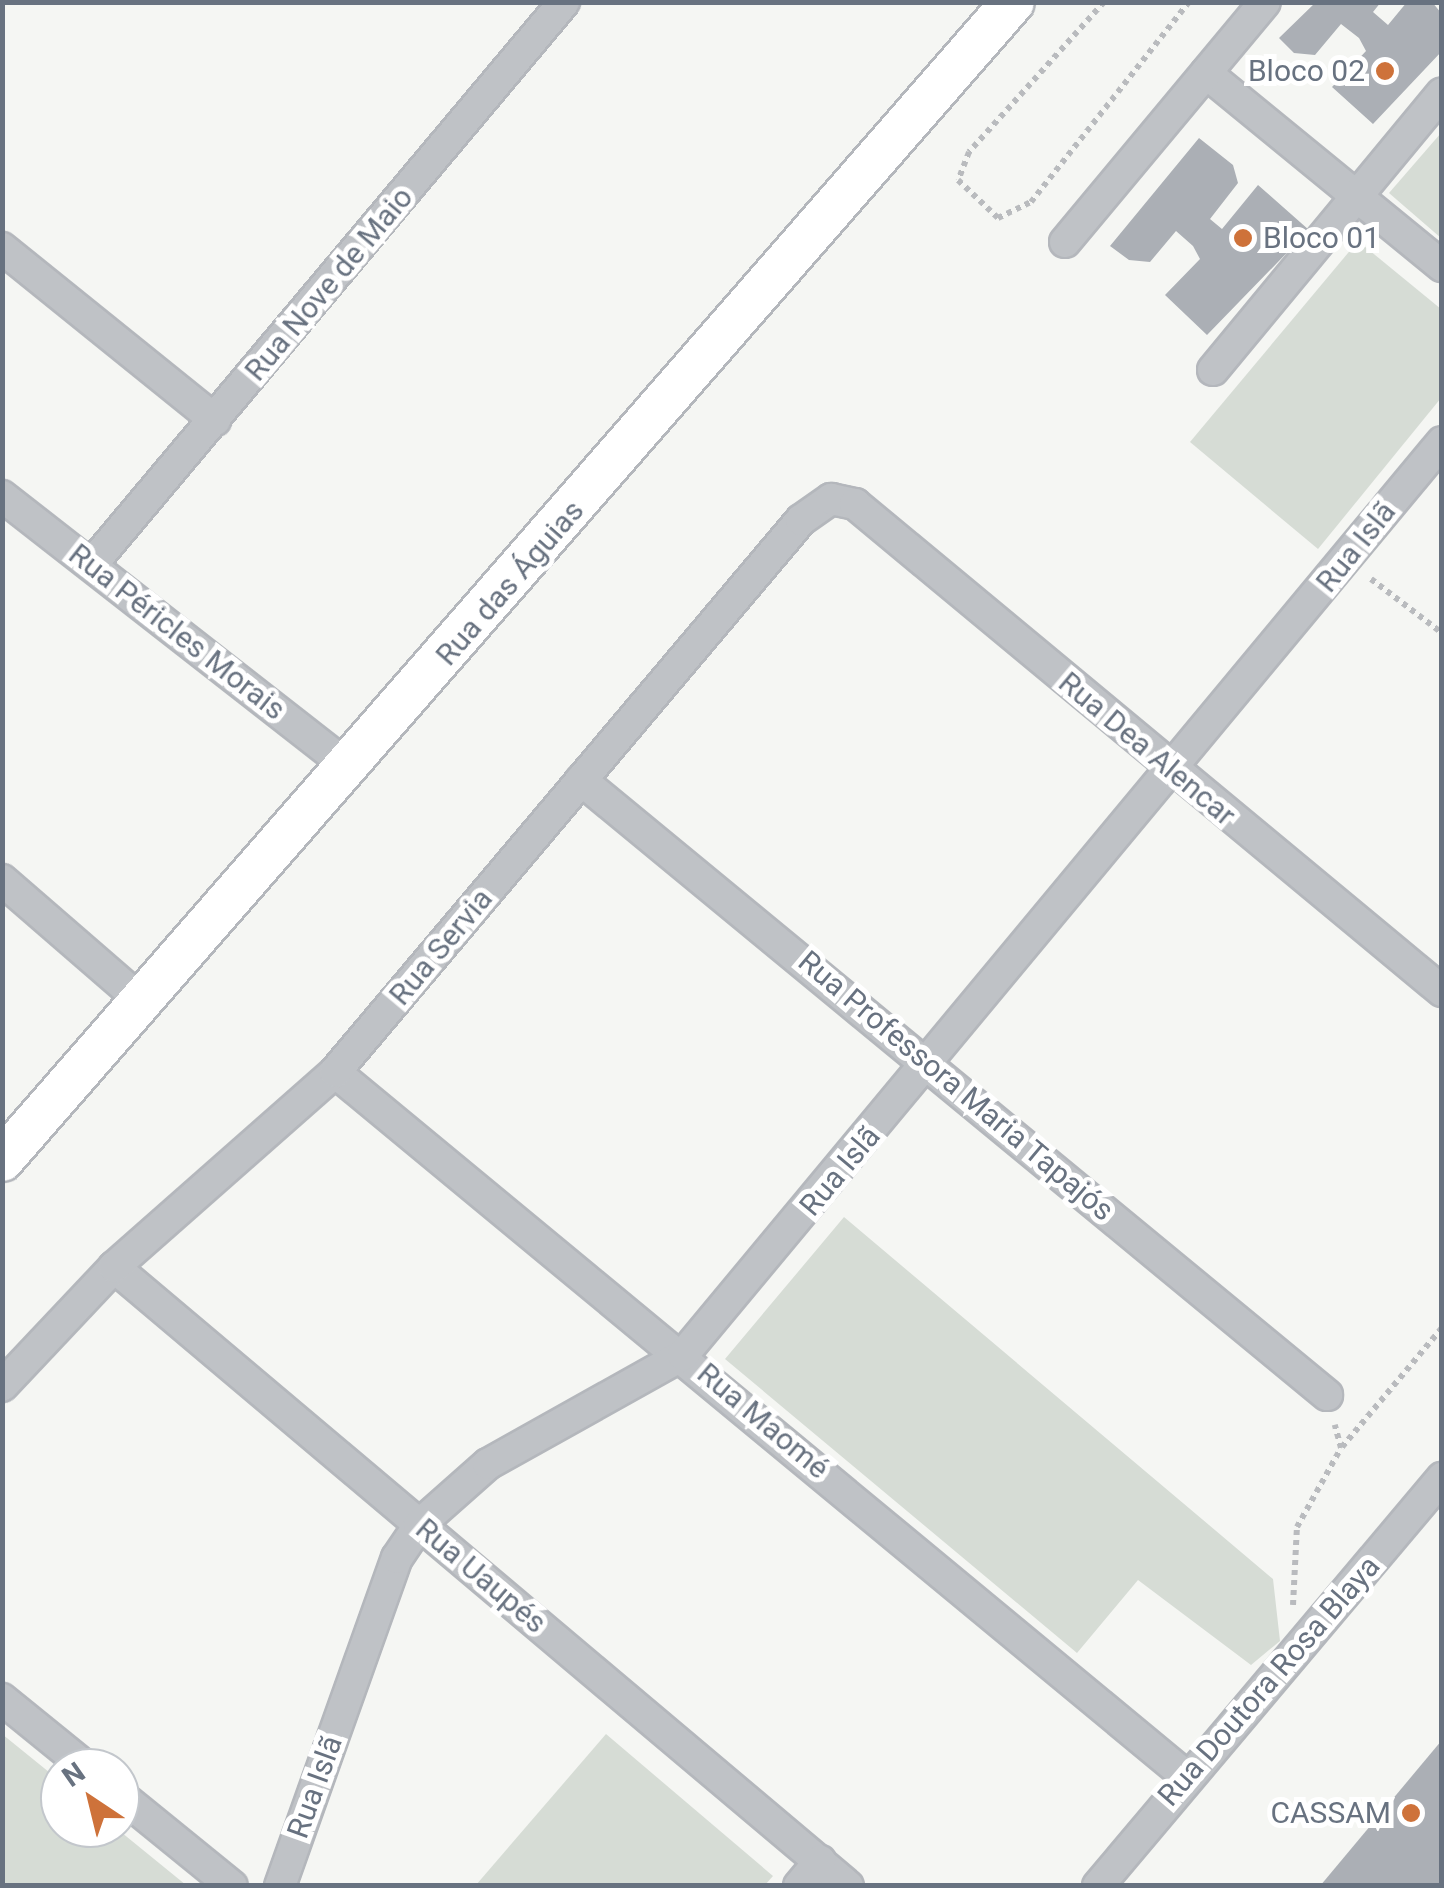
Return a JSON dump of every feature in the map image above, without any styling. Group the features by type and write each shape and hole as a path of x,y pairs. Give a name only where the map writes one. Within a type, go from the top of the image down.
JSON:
{"street":[{"name":"Rua Nove de Maio","path":"92,564 564,2"},
{"name":"Rua das Águias","path":"2,1160 145,1004 1014,2"},
{"path":"1064,242 1266,2"},
{"path":"1206,73 1442,266"},
{"path":"1213,370 1442,93"},
{"path":"2,248 215,420"},
{"name":"Rua Islã","path":"280,1886 396,1558 419,1525 488,1464 684,1355 932,1063 1442,442"},
{"name":"Rua Péricles Morais","path":"2,496 350,768"},
{"name":"Rua Servia","path":"2,1386 114,1267 336,1072 801,520 830,498 856,504"},
{"name":"Rua Dea Alencar","path":"856,504 1172,771 1442,991"},
{"name":"Rua Professora Maria Tapajós","path":"582,780 932,1063 1328,1396"},
{"path":"2,880 145,1004"},
{"name":"Rua Maomé","path":"336,1072 684,1355 1186,1776"},
{"name":"Rua Uaupés","path":"114,1267 848,1886"},
{"name":"Rua Doutora Rosa Blaya","path":"1098,1886 1186,1776 1442,1478"},
{"path":"2,1699 62,1748"},
{"path":"140,1810 232,1886"},
{"path":"799,1886 820,1861"}],"path":[{"path":"1104,2 969,152 958,180 998,218 1031,202 1189,2"},
{"path":"1346,559 1442,633"},
{"path":"1299,1646 1292,1596 1297,1527 1341,1448 1442,1328"},
{"path":"1328,1396 1341,1448"}],"shaded area":[{"path":"1441,133 1441,238 1389,193"},
{"path":"1358,241 1441,309 1441,398 1318,549 1190,442"},
{"path":"844,1217 1273,1579 1280,1641 1251,1665 1138,1580 1077,1653 725,1359"},
{"path":"2,1734 40,1765 40,1848 140,1848 186,1885 3,1885"},
{"path":"606,1734 773,1876 765,1885 476,1885"}],"building":[{"name":"Bloco 02","path":"1316,2 1381,2 1373,12 1388,25 1407,2 1432,2 1442,14 1442,51 1373,124 1332,87 1366,51 1359,38 1341,24 1315,55 1294,53 1279,38"},
{"name":"Bloco 01","path":"1199,138 1233,165 1238,183 1210,219 1222,229 1258,185 1309,230 1207,335 1165,295 1200,259 1193,246 1176,231 1150,262 1129,260 1110,246"},
{"name":"CASSAM","path":"1442,1740 1442,1886 1320,1886"}],"place":[{"name":"Bloco 02","path":"1385,71"},
{"name":"Bloco 01","path":"1243,238"},
{"name":"CASSAM","path":"1411,1813"}]}
